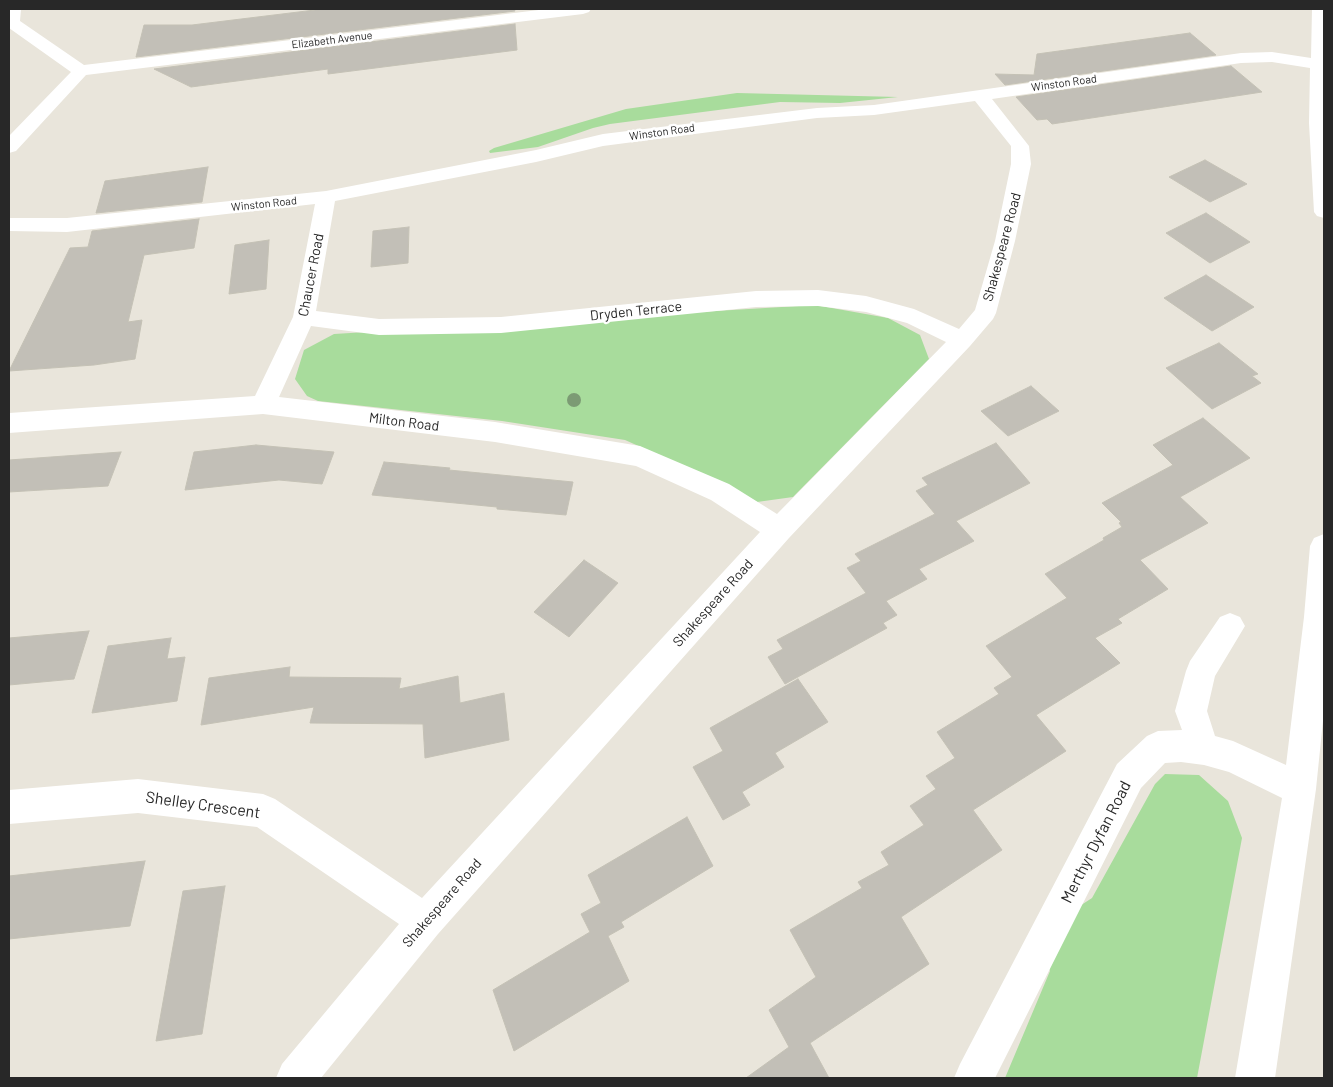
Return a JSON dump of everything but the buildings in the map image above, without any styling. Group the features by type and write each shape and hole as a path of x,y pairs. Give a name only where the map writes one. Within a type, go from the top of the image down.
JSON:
{"street":[{"name":"Elizabeth Avenue","path":"81,71 583,9"},
{"path":"1320,9 1324,212"},
{"path":"9,147 81,71 11,19"},
{"name":"Winston Road","path":"9,224 67,225 326,197 536,156 603,140 817,113 874,110 1256,57 1286,58 1321,64"},
{"name":"Shakespeare Road","path":"296,1078 426,921 779,530 962,340 985,313 1007,232 1022,164 1020,146 980,94"},
{"name":"Chaucer Road","path":"263,405 304,317 326,197"},
{"name":"Dryden Terrace","path":"304,317 380,327 501,325 756,299 818,298 866,304 914,317 962,340"},
{"name":"Milton Road","path":"9,423 263,405 495,432 640,456 720,492 779,530"},
{"path":"1255,1078 1300,788 1319,617 1324,546"},
{"path":"1204,749 1191,711 1201,671 1230,626"},
{"name":"Merthyr Dyfan Road","path":"974,1078 1130,776 1158,747 1181,746 1204,749 1233,757 1300,788"},
{"name":"Shelley Crescent","path":"9,807 138,796 263,810 426,921"}],"green space":[{"path":"737,93 898,97 840,103 780,102 610,124 538,147 490,153 489,151 626,109"},
{"path":"815,305 888,318 920,335 929,359 793,497 757,502 729,486 625,440 502,421 318,401 307,396 295,379 304,350 334,334"},
{"path":"1165,774 1199,775 1228,801 1242,838 1197,1078 1005,1078 1050,971 1046,960 1066,915 1092,898 1155,784"}]}
